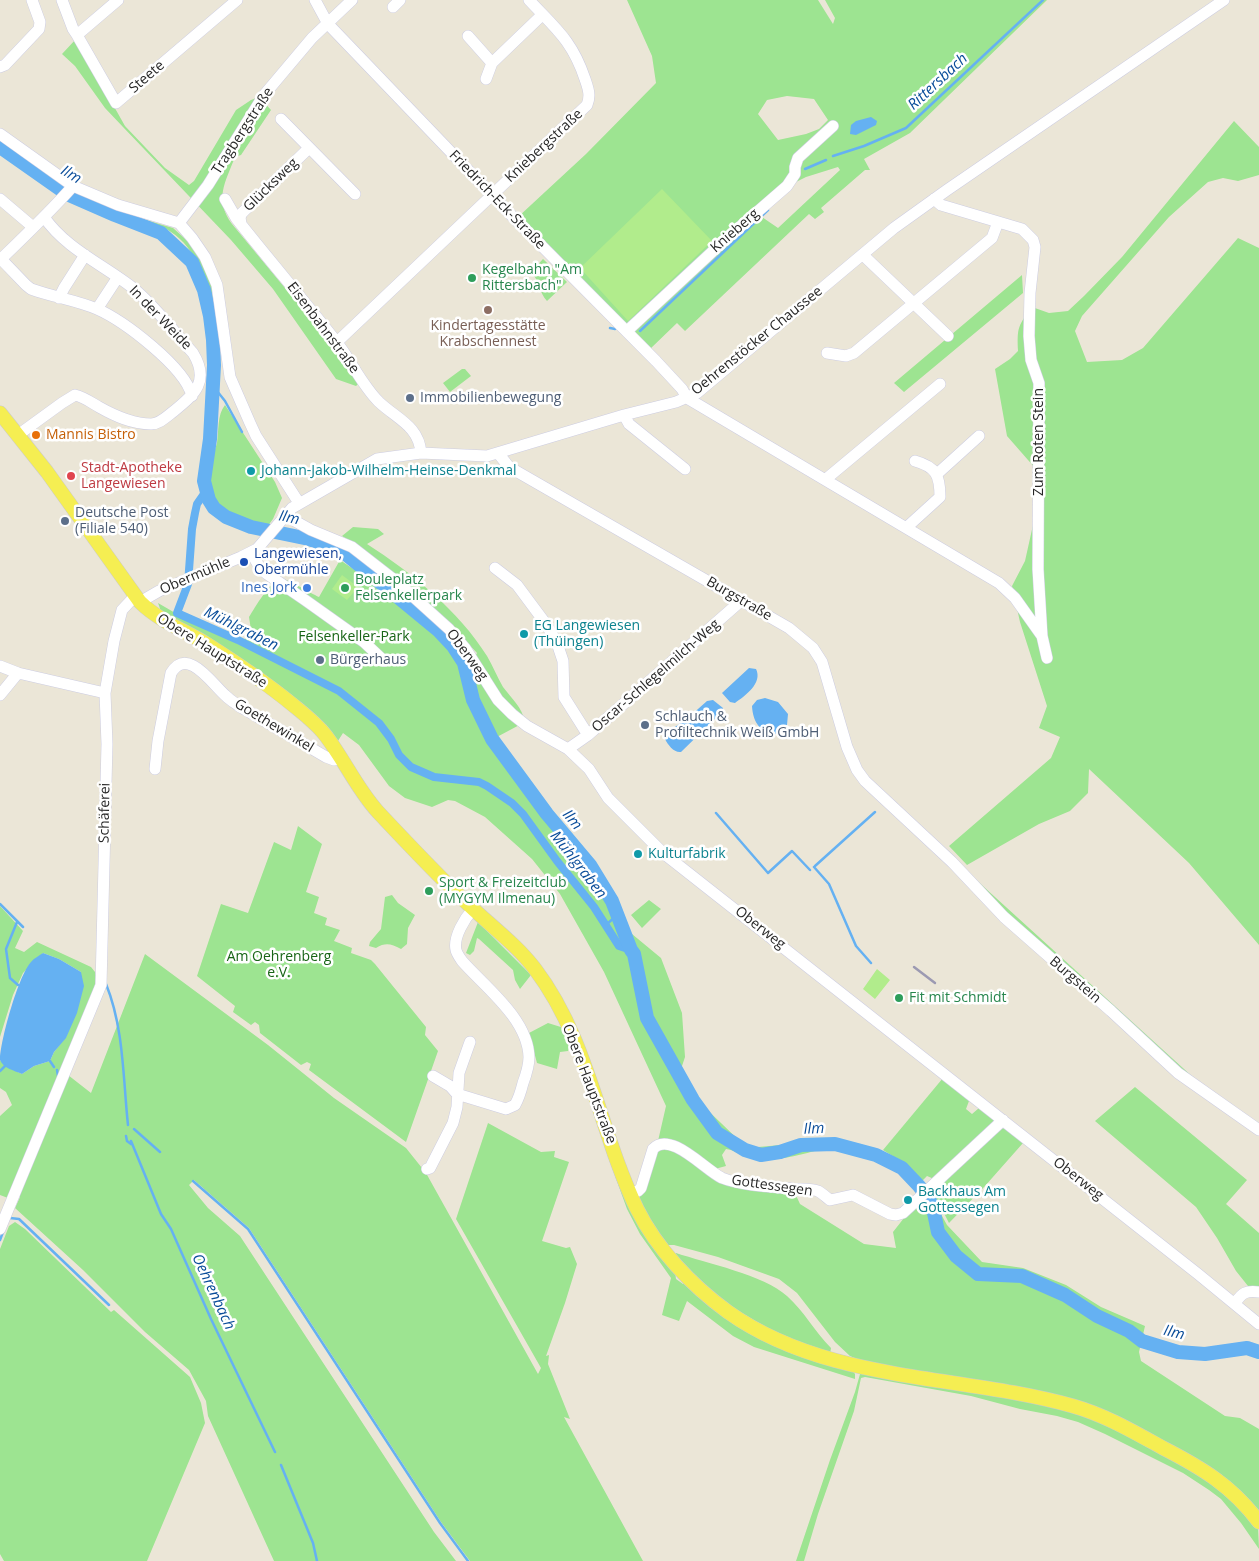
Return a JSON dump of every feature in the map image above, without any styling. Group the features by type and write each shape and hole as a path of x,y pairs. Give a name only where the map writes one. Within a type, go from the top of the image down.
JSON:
{"main road":[{"name":"Obere Hauptstraße","path":"0,412 47,472 137,599 153,614 239,665 295,707 320,729 371,804 473,909 524,956 535,969 556,1002 579,1050 636,1207 670,1258 699,1288 738,1319 778,1340 816,1354 859,1366 1049,1400 1096,1414 1169,1451 1216,1478 1243,1502 1259,1522"}],"street":[{"path":"0,67 5,65 39,29 40,22 32,0"},
{"name":"Steete","path":"62,0 73,28 116,103 237,0"},
{"path":"77,35 118,0"},
{"name":"Friedrich-Eck-Straße","path":"315,0 328,24 492,195 627,331 682,389 687,398"},
{"name":"Tragbergstraße","path":"179,223 208,185 264,94 312,38 352,0"},
{"name":"Kniebergstraße","path":"337,342 588,105 590,98 579,62 572,48 563,35 529,0"},
{"name":"Oehrenstöcker Chaussee","path":"394,456 421,453 481,456 498,453 687,398 697,393 894,228 1224,0"},
{"path":"486,79 492,63 542,14"},
{"path":"468,36 492,63"},
{"name":"Glücksweg","path":"281,119 355,194"},
{"name":"Knieberg","path":"627,331 726,239 787,186 795,174 798,158 833,126"},
{"path":"0,134 72,187 118,205 179,223 192,238 205,258 217,285 230,377 256,436 299,503"},
{"name":"Glücksweg","path":"241,224 240,217 242,213 309,148"},
{"path":"18,435 75,395 117,417 151,424 161,421 192,396 181,375 166,359 128,327 97,309 59,298 26,285 1,260 72,187"},
{"path":"0,199 32,227"},
{"name":"Eisenbahnstraße","path":"225,199 226,204 241,224 337,342 378,401 415,432 421,453"},
{"name":"Zum Roten Stein","path":"934,199 941,205 1022,229 1033,240 1035,247 1030,293 1029,336 1031,360 1039,383 1038,569 1042,636 1047,658"},
{"name":"In der Weide","path":"44,217 52,228 85,255 135,290 193,353 198,361 200,378 192,396"},
{"path":"827,353 846,356 854,353 992,238 998,222"},
{"path":"59,298 85,255"},
{"path":"863,255 948,336"},
{"path":"97,309 118,277"},
{"path":"826,479 940,384"},
{"name":"Zum Roten Stein","path":"687,398 907,527 1008,589 1042,636"},
{"path":"624,415 629,424 685,470"},
{"path":"938,474 979,436"},
{"name":"Burgstraße","path":"498,453 509,467 742,600 788,628 813,648 822,662 847,748 857,770 865,781 902,816"},
{"name":"Obermühle","path":"137,599 251,552 264,541 274,527 299,503 377,459 394,456"},
{"path":"907,527 940,497 938,474 933,469 915,461"},
{"name":"Oberweg","path":"287,513 293,520 311,530 352,547 386,573 449,629 464,648 498,700 527,726 568,749 589,770 608,798 663,853 1259,1324"},
{"path":"251,552 260,568 267,574 364,642 384,661"},
{"path":"495,568 517,585 546,624 557,643 563,661 564,697 588,735"},
{"name":"Schäferei","path":"0,1229 101,985 107,744 105,692 122,610 137,599"},
{"name":"Oscar-Schlegelmilch-Weg","path":"568,749 588,735 742,600"},
{"name":"Goethewinkel","path":"155,769 158,741 171,673 175,667 187,663 200,670 226,697 239,706 326,757 334,760 341,759"},
{"path":"0,666 18,673 105,692"},
{"path":"0,695 18,673"},
{"name":"Burgstein","path":"902,816 952,862 1004,917 1178,1073 1259,1130"},
{"path":"433,1076 450,1086 457,1094 506,1110 512,1108 518,1101 528,1064 529,1055 526,1043 513,1017 504,1004 462,961 457,953 456,942 462,927 473,909"},
{"path":"427,1169 430,1168 451,1128 457,1107 459,1073 470,1042"},
{"name":"Gottessegen","path":"631,1193 641,1188 657,1144 665,1143 684,1151 713,1173 735,1182 817,1191 830,1200 853,1195 890,1214 896,1215 903,1213 1003,1120"},
{"path":"1234,1304 1245,1292 1250,1290 1259,1292"}],"green space":[{"path":"627,0 818,0 833,24 835,18 825,0 1047,0 910,133 864,159 870,170 865,170 821,208 824,212 815,219 809,214 685,331 677,323 649,350 518,217 586,154 656,83 652,56","holes":["787,96 814,99 828,120 819,129 778,140 758,114 767,100","838,167 840,170 778,228 759,215 792,184 806,177"]},
{"path":"76,39 125,126 165,168 189,185 194,181 236,110 259,97 271,110 241,155 235,157 223,191 223,207 232,224 333,346 359,383 356,386 336,379 273,289 231,240 105,108 75,66 62,54"},
{"path":"1234,121 1259,147 1259,175 1238,181 1223,178 1208,182 1169,217 1082,316 1075,331 1087,362 1122,360 1143,348 1238,238 1259,248 1259,945 1189,863 1089,769 1088,793 1070,811 1039,824 967,865 949,846 1051,758 1060,737 1039,728 1047,706 1020,622 1012,586 1025,561 1033,525 1035,468 1007,436 995,369 1018,351 1019,327 1032,307 1049,313 1068,311 1122,257"},
{"path":"662,189 712,241 628,321 580,268"},
{"path":"129,215 173,228 191,244 204,264 211,280 214,308 211,307 198,265 180,239 167,230 130,218"},
{"path":"543,259 567,282 547,301 531,272"},
{"path":"1022,275 1023,293 904,392 894,383"},
{"path":"462,369 465,369 471,376 450,392 443,383"},
{"path":"225,405 275,482 282,498 273,519 267,527 234,517 217,505 212,497 209,486 209,473 217,443 219,418"},
{"name":"Felsenkeller-Park","path":"353,527 378,529 384,534 367,544 417,580 463,623 487,656 503,687 519,707 525,722 495,738 537,806 632,934 661,958 682,1013 685,1057 680,1072 696,1099 747,1148 803,1143 819,1150 801,1155 763,1159 744,1156 726,1149 722,1155 726,1166 711,1170 658,1141 666,1106 604,972 560,894 532,859 485,817 455,801 448,800 432,807 405,798 389,786 359,745 343,733 336,744 327,726 297,700 162,614 158,603 189,621 192,618 244,640 251,630 249,617 273,583 283,579 319,597 340,560 368,579 435,633 470,666 477,653 449,623 342,536"},
{"name":"Bouleplatz Felsenkellerpark","path":"342,575 358,587 347,600 332,589"},
{"name":"Am Oehrenberg e.V.","path":"298,826 322,844 306,892 319,897 314,913 327,918 325,925 340,930 334,941 352,948 351,953 371,960 375,964 426,1027 425,1035 438,1051 406,1142 309,1070 311,1064 307,1062 301,1065 260,1033 259,1025 255,1022 251,1025 233,1012 235,1006 197,976 221,904 248,913 274,842 291,850"},
{"path":"973,877 1195,1079 1188,1078 1027,935"},
{"path":"392,895 398,903 415,915 408,928 407,944 401,949 389,944 376,948 369,946 381,929 385,897"},
{"path":"649,900 661,909 642,928 631,915"},
{"path":"0,906 23,931 15,948 24,952 37,942 91,967 97,979 81,1026 8,1198 0,1195 0,1116 12,1105 6,1092 0,1088 0,1060 5,1066 22,1074 34,1066 50,1061 54,1052 66,1037 81,972 59,959 43,953 23,973 13,995 0,1037"},
{"path":"478,922 531,975 520,989 515,980 513,970 479,939 477,938 474,951 470,955 466,953"},
{"path":"145,954 268,1045 334,1098 406,1148 426,1173 538,1374 541,1368 456,1219 488,1123 541,1152 555,1151 554,1157 569,1162 542,1241 566,1248 570,1247 577,1264 546,1356 549,1355 548,1364 570,1419 564,1417 643,1561 470,1561 441,1522 249,1228 194,1180 189,1185 208,1208 240,1236 434,1532 456,1561 274,1561 208,1416 206,1401 189,1370 145,1332 83,1270 15,1208 20,1197 18,1192 68,1075 91,1093"},
{"path":"877,969 890,980 875,999 863,989"},
{"path":"548,1023 564,1028 570,1046 568,1051 560,1052 557,1069 537,1063 529,1033"},
{"path":"943,1078 969,1101 966,1109 972,1114 979,1108 996,1120 934,1179 927,1176 922,1181 910,1167 883,1150"},
{"path":"1135,1087 1247,1180 1226,1204 1259,1233 1259,1289 1248,1286 1236,1271 1196,1207 1095,1121"},
{"path":"1006,1128 1023,1143 949,1223 932,1190 998,1129"},
{"path":"666,1146 720,1179 794,1191 800,1204 864,1244 896,1248 893,1232 904,1218 930,1194 947,1225 982,1262 1023,1268 1066,1285 1101,1307 1145,1326 1139,1352 1141,1361 1225,1416 1240,1418 1259,1429 1259,1514 1090,1406 862,1361 850,1356 835,1342 797,1293 779,1279 718,1257 674,1245 666,1245 656,1232 639,1199 654,1154"},
{"path":"606,1151 609,1151 675,1272 676,1279 683,1284 684,1282 704,1299 852,1370 855,1374 855,1379 754,1347 733,1336 687,1301 679,1321 662,1315 671,1278 640,1234 627,1209"},
{"path":"15,1222 25,1229 111,1312 114,1310 190,1377 201,1403 205,1423 147,1561 4,1561 0,1554 0,1249 9,1226"},
{"path":"676,1253 734,1270 777,1289 793,1302 831,1348 830,1354 783,1337 719,1300 674,1256"},
{"path":"862,1372 1027,1400 1097,1419 1216,1483 1258,1527 1259,1549 1221,1499 1209,1490 1183,1473 1078,1422 971,1396 865,1377 861,1378 854,1411 818,1514 804,1561 796,1561"}],"water":[{"path":"871,117 877,121 876,125 856,135 850,134 851,125 856,121"},
{"path":"749,668 756,669 758,674 755,684 748,693 735,703 730,702 722,693"},
{"path":"765,698 778,702 788,714 787,725 780,734 768,733 763,730 754,718 752,706 757,700"},
{"path":"713,700 723,708 722,712 681,752 674,750 666,741 665,734 707,701"},
{"path":"43,953 59,959 81,972 84,986 77,1013 66,1038 54,1052 50,1061 34,1066 22,1074 2,1063 0,1060 1,1051 15,994 26,969 35,958"}],"waterway":[{"name":"Rittersbach","path":"833,156 864,146 906,128 1043,0"},
{"name":"Ilm","path":"0,147 67,194 161,233 192,262 204,290 213,340 214,365 210,439 204,481 209,500 214,508 226,517 251,527 309,539 330,546 347,555 438,630 453,646 464,663 473,700 492,739 547,814 590,865 612,901 634,954 647,1018 693,1100 717,1133 745,1150 761,1155 780,1152 801,1145 835,1144 876,1155 902,1168 919,1186 933,1208 938,1232 956,1256 978,1274 1022,1276 1065,1295 1097,1316 1129,1331 1142,1341 1178,1352 1205,1354 1247,1348 1259,1352"},
{"name":"Rittersbach","path":"805,169 826,160"},
{"name":"Rittersbach","path":"640,331 768,210"},
{"name":"Rittersbach","path":"610,328 615,329"},
{"name":"Rittersbach","path":"213,386 225,401 242,432"},
{"name":"Mühlgraben","path":"206,491 197,504 192,529 188,584 177,613 238,640 339,691 379,723 391,739 399,755 411,767 434,777 479,782 512,803 523,814 594,907 619,946 631,950"},
{"path":"815,866 875,812"},
{"path":"716,813 768,873 792,851 810,870"},
{"path":"814,867 829,884 856,946 871,963"},
{"name":"Oehrenbach","path":"0,904 23,927"},
{"path":"606,925 617,915"},
{"path":"17,922 6,949 10,978 18,985"},
{"name":"Oehrenbach","path":"106,984 120,1036 128,1125"},
{"path":"50,1061 54,1067"},
{"path":"0,1071 5,1066"},
{"path":"57,1070 58,1076"},
{"path":"134,1129 160,1152"},
{"name":"Oehrenbach","path":"126,1136 127,1141 131,1144"},
{"name":"Oehrenbach","path":"131,1141 161,1214 171,1229 211,1319 275,1452"},
{"path":"193,1181 248,1229 440,1523 468,1561"},
{"path":"10,1218 19,1219 109,1305"},
{"path":"0,1240 3,1232"},
{"name":"Oehrenbach","path":"281,1465 313,1543 317,1561"}],"railway":[{"path":"914,967 935,983"}],"place":[{"name":"Kegelbahn \"Am Rittersbach\"","path":"472,278"},
{"name":"Kindertagesstätte Krabschennest","path":"488,310"},
{"name":"Immobilienbewegung","path":"410,398"},
{"name":"Mannis Bistro","path":"36,435"},
{"name":"Johann-Jakob-Wilhelm-Heinse-Denkmal","path":"251,471"},
{"name":"Stadt-Apotheke Langewiesen","path":"71,476"},
{"name":"Deutsche Post (Filiale 540)","path":"65,521"},
{"name":"Langewiesen, Obermühle","path":"244,562"},
{"name":"Ines Jork","path":"307,588"},
{"name":"Bouleplatz Felsenkellerpark","path":"345,588"},
{"name":"EG Langewiesen (Thüingen)","path":"524,634"},
{"name":"Bürgerhaus","path":"320,660"},
{"name":"Schlauch & Profiltechnik Weiß GmbH","path":"645,725"},
{"name":"Kulturfabrik","path":"638,854"},
{"name":"Sport & Freizeitclub (MYGYM Ilmenau)","path":"429,891"},
{"name":"Fit mit Schmidt","path":"899,998"},
{"name":"Backhaus Am Gottessegen","path":"908,1200"}]}
